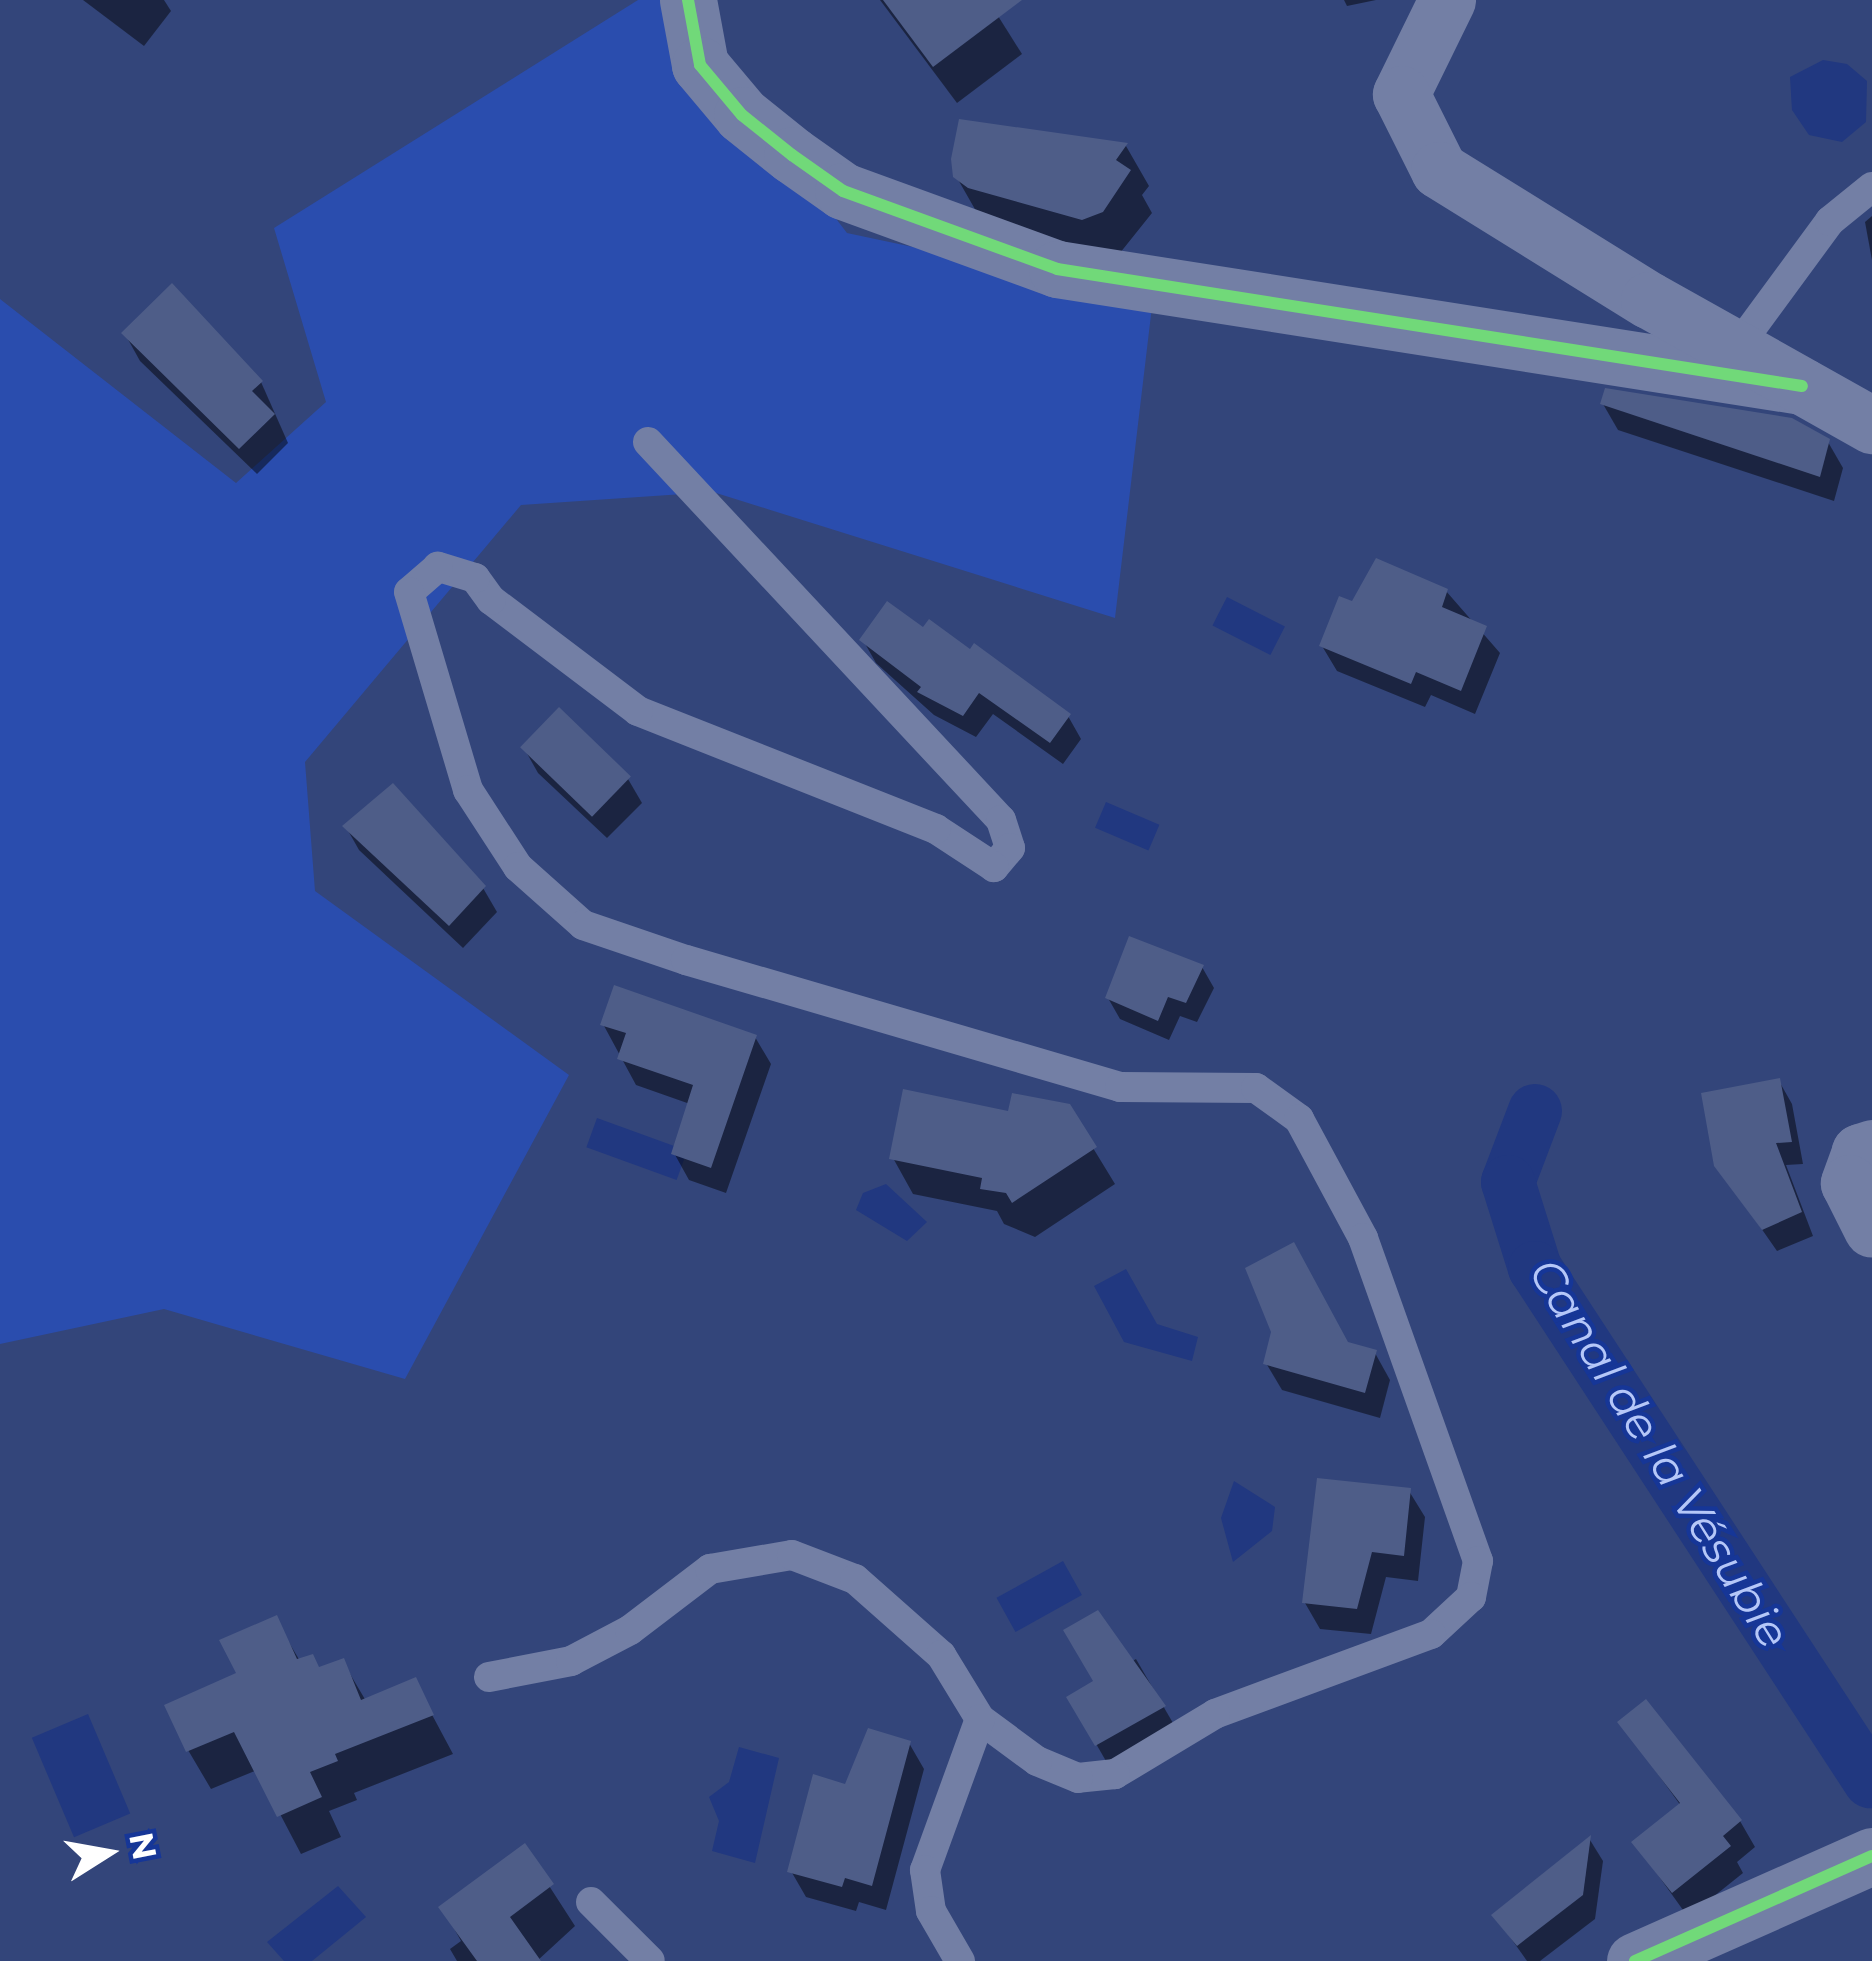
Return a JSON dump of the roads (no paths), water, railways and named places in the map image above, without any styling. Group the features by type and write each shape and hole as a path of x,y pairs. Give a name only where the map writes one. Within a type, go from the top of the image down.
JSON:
{"street":[{"path":"688,0 700,64 742,115 792,155 843,191 1057,269 1802,386"},
{"path":"1447,0 1401,94 1439,170 1648,300 1872,425"},
{"path":"1872,1148 1860,1152 1849,1183 1872,1229"},
{"path":"1635,1961 1872,1856"}],"lane":[{"path":"1736,349 1830,221 1872,187"},
{"path":"489,1677 571,1661 630,1630 710,1569 791,1555 855,1579 941,1654 980,1719 1037,1761 1078,1778 1115,1774 1215,1714 1431,1634 1471,1597 1478,1562 1363,1238 1299,1119 1256,1088 1120,1087 686,960 584,925 518,867 468,790 409,592 438,567 475,578 491,600 638,711 936,829 994,867 1010,848 1001,820 648,442"},
{"path":"960,1961 931,1911 925,1870 980,1719"},
{"path":"591,1902 650,1961"}],"waterway":[{"name":"Canal de la Vésubie","path":"1535,1111 1508,1182 1535,1268 1870,1781"}]}
